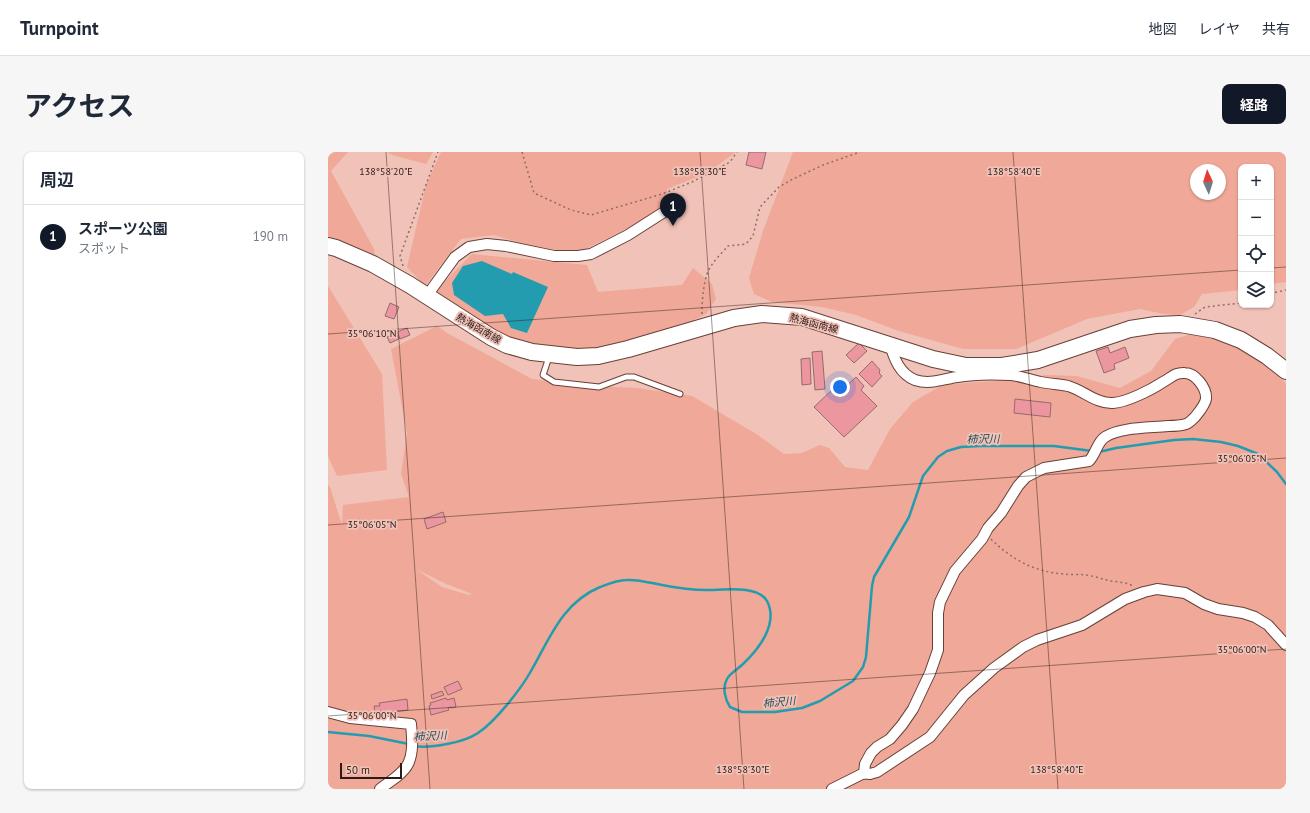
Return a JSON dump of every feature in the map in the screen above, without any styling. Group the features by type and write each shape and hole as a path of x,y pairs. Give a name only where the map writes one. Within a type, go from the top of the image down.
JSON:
{"main road":[{"name":"熱海函南線","path":"328,246 373,264 410,285 426,297 491,337 532,352 576,357 598,356 628,349 702,326 734,318 762,314 802,317 933,359 966,366 1002,366 1038,360 1130,329 1156,325 1180,324 1215,330 1241,340 1267,356 1286,371"}],"street":[{"path":"426,297 455,257 469,247 487,244 506,246 554,256 578,256 591,254 628,235 676,205"},
{"path":"864,773 865,764 871,753 898,731 913,708 930,673 938,650 938,613 940,602 955,572 982,539 988,528 1001,512 1018,486 1026,478 1044,468 1089,461 1094,456 1096,448 1104,438 1111,434 1123,431 1186,424 1195,417 1204,404 1206,398 1204,390 1197,380 1191,374 1184,372 1175,374 1164,382 1122,401 1112,403 1103,402 1069,386 1042,382 1013,375 956,377 928,382 916,380 908,376 900,368 894,358 890,344"},
{"path":"832,789 864,773 870,774 877,772 930,737 964,695 994,668 1023,648 1037,640 1082,625 1125,599 1144,592 1157,590 1185,593 1204,604 1218,609 1243,613 1254,617 1268,625 1286,645"},
{"path":"328,712 350,718 411,724 412,738 409,762 405,768 380,789"}],"lane":[{"path":"550,354 543,375 554,382 599,387 626,377 634,377 680,394"}],"path":[{"path":"410,285 400,256 438,152"},
{"path":"522,152 534,193 571,210 591,215 662,194 692,182 730,162 737,152"},
{"path":"702,326 702,298 708,273 717,258 728,246 746,244 753,236 760,207 779,187 793,179 823,165 860,152"},
{"path":"1274,293 1286,290"},
{"path":"1180,324 1205,307 1238,303"},
{"path":"985,534 1003,551 1023,564 1039,570 1064,574 1086,575 1111,581 1128,583 1144,592"}],"shaded area":[{"path":"328,152 348,152 331,171 374,249 375,255 328,244"},
{"path":"387,152 433,152 426,164 392,155"},
{"path":"441,152 736,152 707,173 667,189 669,207 584,250 558,254 494,235 461,239 425,286 407,267 426,185"},
{"path":"793,152 1286,152 1286,282 1274,284 1274,164 1238,164 1238,290 1202,294 1194,307 1180,315 1164,314 1140,309 1087,319 1016,349 963,349 899,331 856,315 822,307 772,302 754,294 749,278 763,231"},
{"path":"472,254 587,265 598,292 682,285 693,268 712,284 716,299 706,314 678,328 589,352 541,347 504,336 430,296"},
{"path":"328,286 382,374 387,470 337,476 328,456"},
{"path":"437,326 447,333 532,379 595,386 637,388 692,396 758,435 784,454 802,453 820,445 829,448 845,467 868,470 890,429 913,402 942,385 1016,380 1046,375 1077,376 1120,388 1151,371 1175,339 1191,334 1221,340 1253,351 1286,384 1286,789 328,789 328,485 330,487 342,525 343,505 409,497 401,474 407,433 391,349","holes":["416,569 444,583 472,594 469,595 442,587"]}],"water":[{"path":"482,261 548,287 527,333 511,328 503,314 485,316 454,295 452,283 463,266"}],"building":[{"path":"749,152 766,152 762,169 746,165"},
{"path":"390,303 399,307 394,319 385,316"},
{"path":"407,328 410,335 400,339 397,332"},
{"path":"396,333 399,339 390,343 387,337"},
{"path":"859,343 867,351 854,363 846,355"},
{"path":"1108,347 1110,353 1125,347 1129,358 1114,364 1115,369 1104,373 1096,351"},
{"path":"822,351 825,389 815,390 812,352"},
{"path":"810,358 811,384 802,385 801,359"},
{"path":"872,361 880,370 879,373 882,376 872,387 859,374"},
{"path":"856,377 864,386 861,390 877,406 844,437 814,407 832,390 835,392 839,388 841,391"},
{"path":"1015,399 1051,403 1050,417 1014,413"},
{"path":"443,512 446,522 427,529 424,519"},
{"path":"458,681 462,689 448,695 444,687"},
{"path":"442,691 444,695 432,699 431,695"},
{"path":"446,698 447,700 454,698 456,707 451,707 448,708 449,710 431,715 429,706 431,705 430,703"},
{"path":"407,699 408,710 382,713 381,711 375,712 374,706 380,706 379,703"}],"waterway":[{"name":"柿沢川","path":"1099,452 1116,448 1174,440 1193,439 1221,442 1238,446 1258,454 1277,472 1286,484"},
{"name":"柿沢川","path":"414,746 431,746 463,740 485,728 500,713 521,687 551,634 566,612 587,594 600,587 623,580 640,581 690,589 748,590 762,596 767,601 770,610 769,627 755,651 730,675 725,682 724,690 728,704 730,707 742,712 775,712 802,708 820,701 853,681 863,667 866,657 874,577 909,517 923,476 938,457 947,451 961,447 980,446 1054,446 1092,451"},
{"name":"柿沢川","path":"328,732 369,736 409,744"}],"place":[{"name":"スポーツ公園","path":"673,226"}]}
